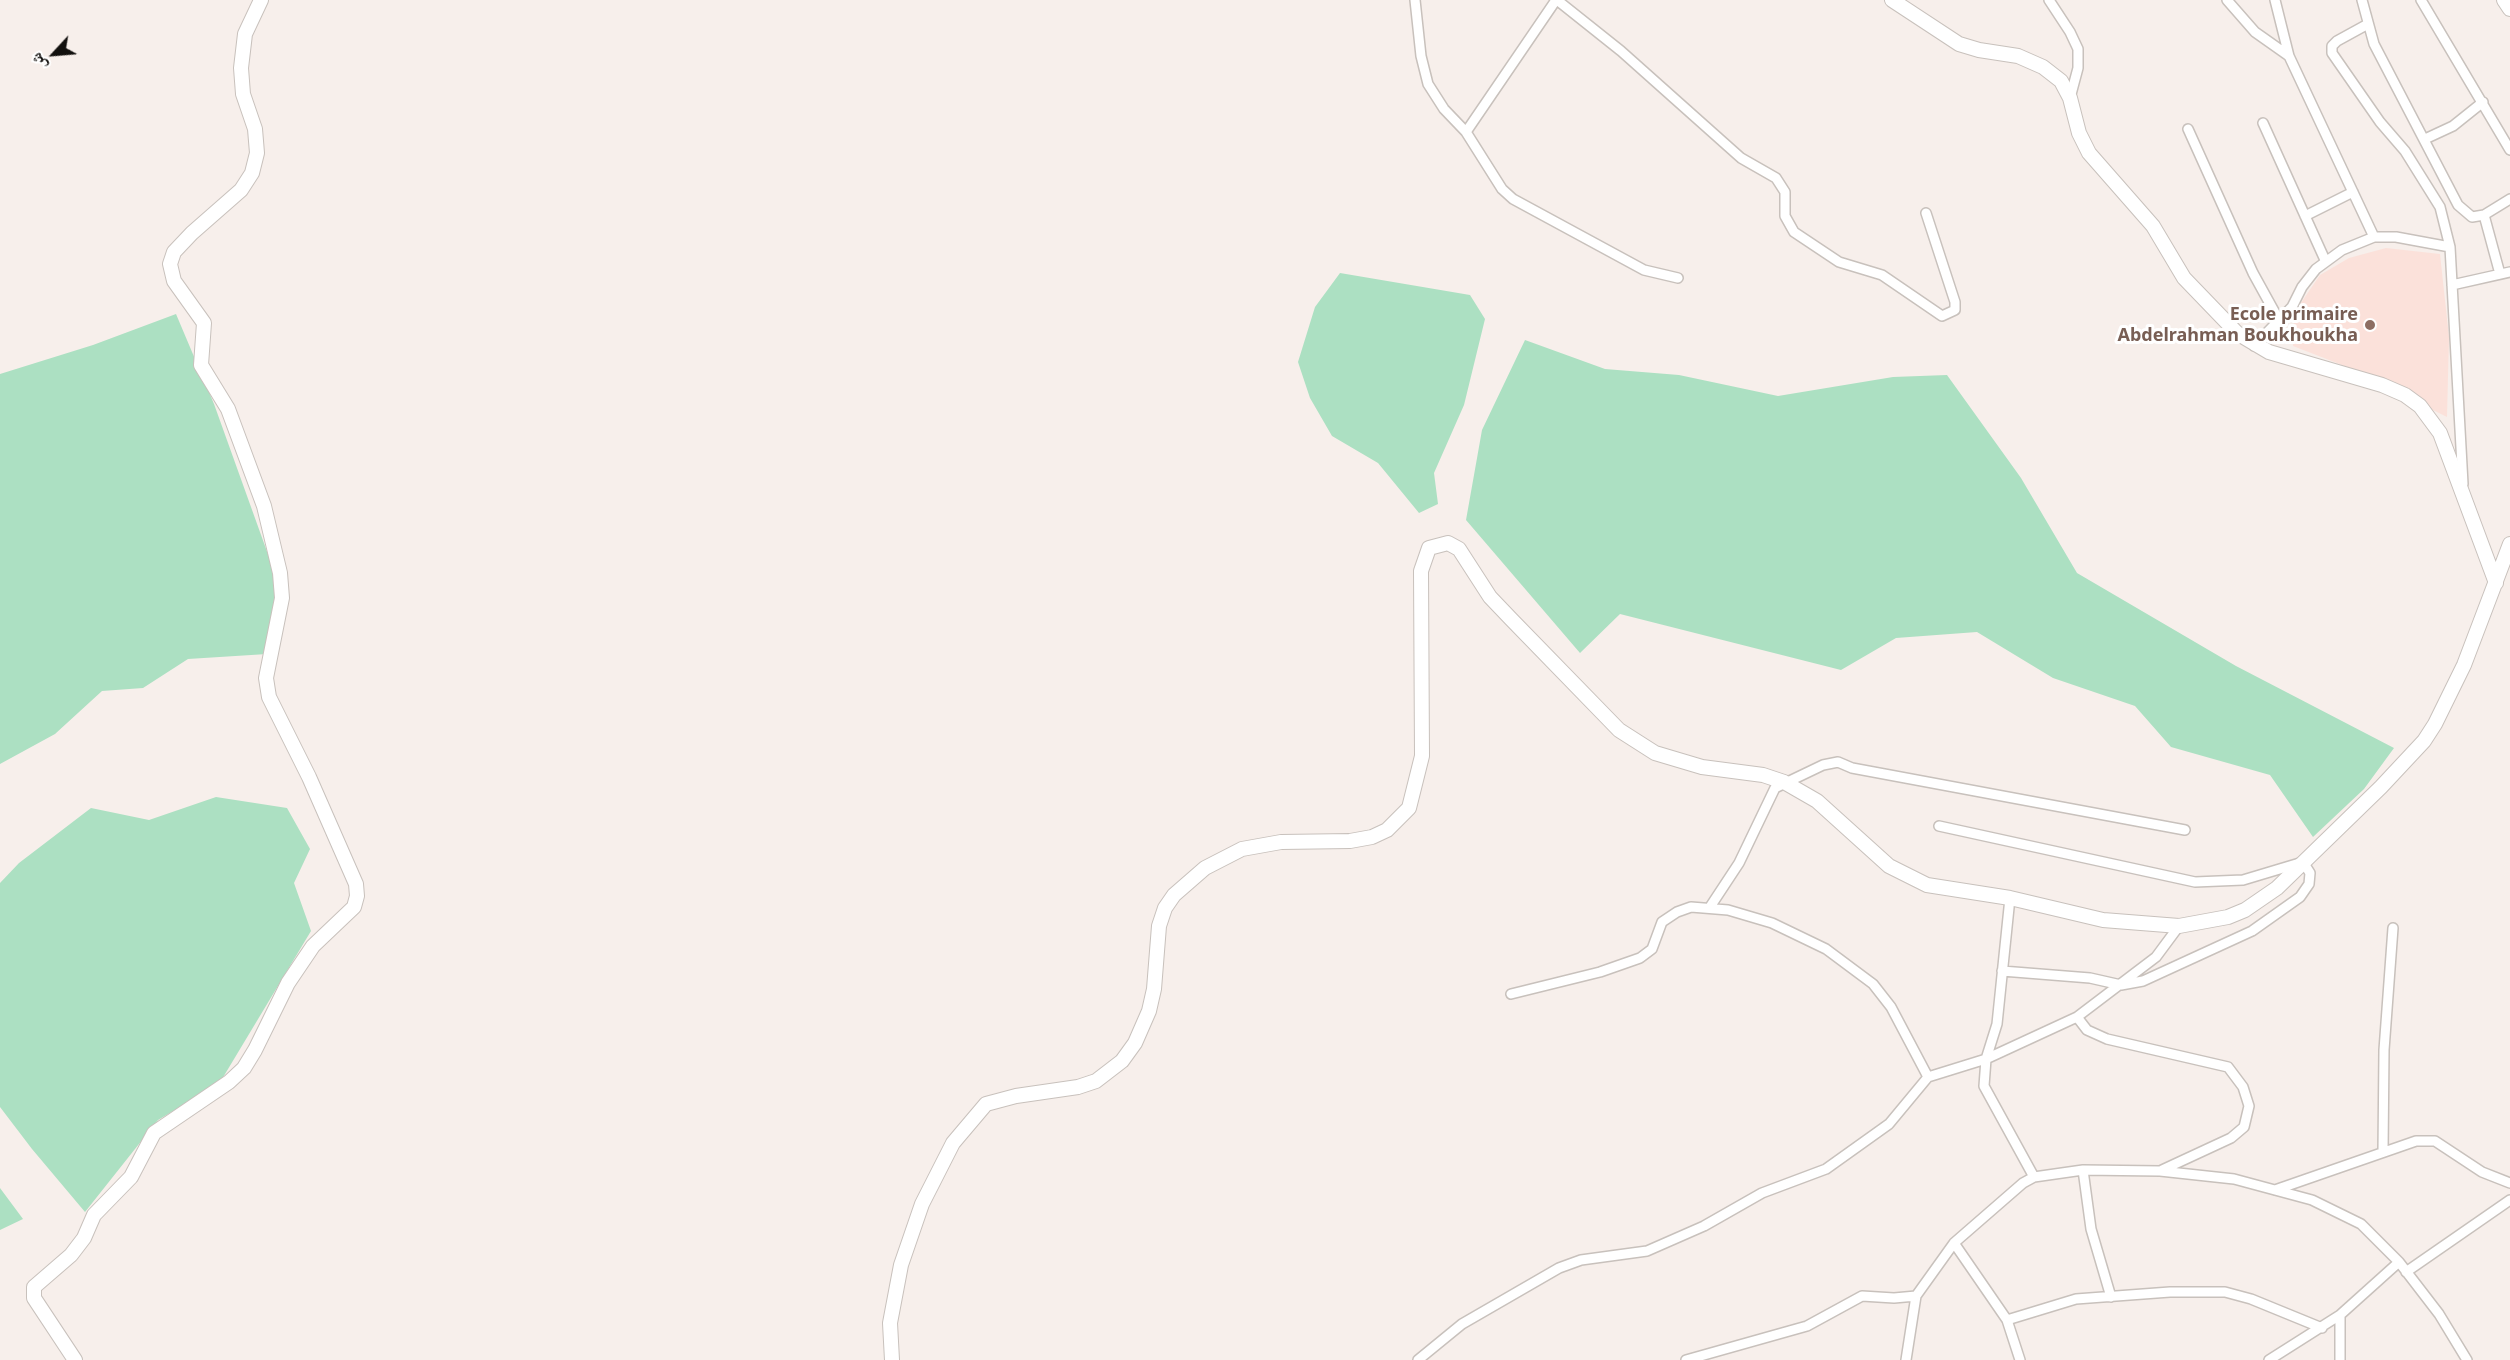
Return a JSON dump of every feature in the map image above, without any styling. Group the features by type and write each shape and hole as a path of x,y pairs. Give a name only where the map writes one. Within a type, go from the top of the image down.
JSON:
{"main road":[{"path":"75,1360 34,1298 34,1287 71,1255 84,1238 94,1215 131,1177 154,1133 229,1082 244,1068 288,982 313,946 354,907 357,896 356,884 309,777 269,697 266,678 282,598 280,573 264,506 228,409 201,365 204,323 174,281 170,264 174,252 241,190 252,173 257,153 255,129 243,94 241,68 245,34 261,0"},
{"path":"1892,0 1959,44 1979,50 2018,56 2043,67 2061,81 2070,98 2079,133 2089,153 2153,226 2184,278 2237,333 2254,346 2382,385 2405,395 2420,406 2440,433 2496,583"},
{"path":"2504,0 2510,9"},
{"path":"892,1360 890,1323 901,1265 922,1204 953,1143 986,1104 1016,1096 1078,1087 1096,1081 1122,1061 1135,1043 1149,1011 1154,988 1159,926 1165,908 1174,895 1205,868 1242,849 1281,842 1350,841 1372,837 1387,830 1409,808 1422,756 1421,571 1430,548 1448,543 1459,549 1490,597 1619,730 1637,744 1655,753 1693,764 1763,774 1784,782 1817,801 1889,866 1926,885 2010,898 2103,920 2179,926 2210,922 2245,910 2277,888 2406,762 2436,724 2464,666 2510,544"}],"street":[{"path":"1415,0 1421,56 1428,84 1444,109 1466,132 1502,189 1513,199 1644,270 1678,278"},
{"path":"1466,132 1557,0 1621,51 1742,158 1776,178 1785,192 1785,216 1794,232 1839,262 1882,275 1942,316 1955,310 1955,302 1926,213"},
{"path":"2049,0 2078,49 2078,68 2070,98"},
{"path":"2228,0 2254,32 2289,56"},
{"path":"2275,0 2289,56 2374,237"},
{"path":"2362,0 2374,44 2458,205 2472,217 2484,215 2510,199"},
{"path":"2421,0 2510,150"},
{"path":"2368,24 2337,41 2332,46 2332,53 2380,122 2405,151 2440,207 2450,247 2463,490"},
{"path":"2425,140 2453,126 2483,102"},
{"path":"2263,123 2325,260"},
{"path":"2188,129 2253,273 2280,322"},
{"path":"2305,216 2353,192"},
{"path":"2440,207 2458,205"},
{"path":"2484,215 2500,274"},
{"path":"2254,346 2280,322 2292,307 2302,287 2325,260 2374,237 2396,237 2450,247"},
{"path":"2451,285 2510,272"},
{"path":"1710,907 1739,862 1771,793 1784,782 1823,765 1838,762 1852,768 2185,830"},
{"path":"1939,826 2195,882 2243,880 2304,862 2310,873 2309,884 2300,897 2252,931 2143,981 2121,985 2090,978 2002,971"},
{"path":"2010,898 1997,1024 1986,1059 1984,1086 2034,1177"},
{"path":"1511,994 1600,972 1640,958 1652,949 1662,922 1677,912 1691,907 1728,910 1781,927 1826,949 1873,984 1891,1007 1928,1077"},
{"path":"1418,1360 1462,1324 1559,1268 1581,1260 1647,1251 1704,1226 1762,1193 1826,1169 1888,1124 1928,1077 1986,1059 2077,1017 2156,957 2179,926"},
{"path":"2383,1152 2384,1050 2393,928"},
{"path":"2077,1017 2087,1029 2107,1039 2228,1067 2243,1088 2249,1106 2244,1127 2231,1138 2160,1171"},
{"path":"2275,1190 2416,1141 2435,1141 2482,1172 2510,1183"},
{"path":"2083,1170 2091,1229 2110,1297"},
{"path":"1906,1360 1916,1296 1954,1243 2011,1191 2034,1177 2083,1170 2160,1171 2234,1179 2312,1200 2361,1224 2398,1262 2439,1314 2467,1360"},
{"path":"2406,1272 2510,1200"},
{"path":"1954,1243 2007,1320 2020,1360"},
{"path":"2269,1360 2340,1315 2398,1262"},
{"path":"2007,1320 2076,1299 2170,1292 2225,1292 2244,1296 2322,1328"},
{"path":"1686,1360 1807,1326 1862,1296 1873,1294 1894,1298 1916,1296"},
{"path":"2340,1315 2340,1360"}],"shaded area":[{"name":"Ecole primaire Abdelrahman Boukhoukha","path":"2386,248 2440,254 2449,337 2447,417 2342,365 2293,346 2294,313 2320,275 2349,258"}],"green space":[{"path":"1340,273 1470,295 1485,319 1464,405 1434,473 1438,504 1419,513 1378,463 1332,436 1310,398 1298,362 1315,307"},
{"path":"176,314 214,404 279,585 267,654 188,659 143,688 102,691 55,734 0,764 0,374 93,345"},
{"path":"1525,340 1605,369 1679,375 1778,396 1893,377 1947,375 2021,478 2077,573 2236,666 2394,748 2364,789 2313,837 2270,775 2171,747 2135,706 2053,678 1977,632 1896,638 1841,670 1620,614 1580,653 1466,520 1482,430"},
{"path":"216,797 287,808 310,849 294,883 311,931 219,1084 158,1120 85,1212 0,1107 0,883 19,863 91,808 149,820"},
{"path":"0,1188 23,1219 0,1230"}],"place":[{"name":"Ecole primaire Abdelrahman Boukhoukha","path":"2370,325"}]}
